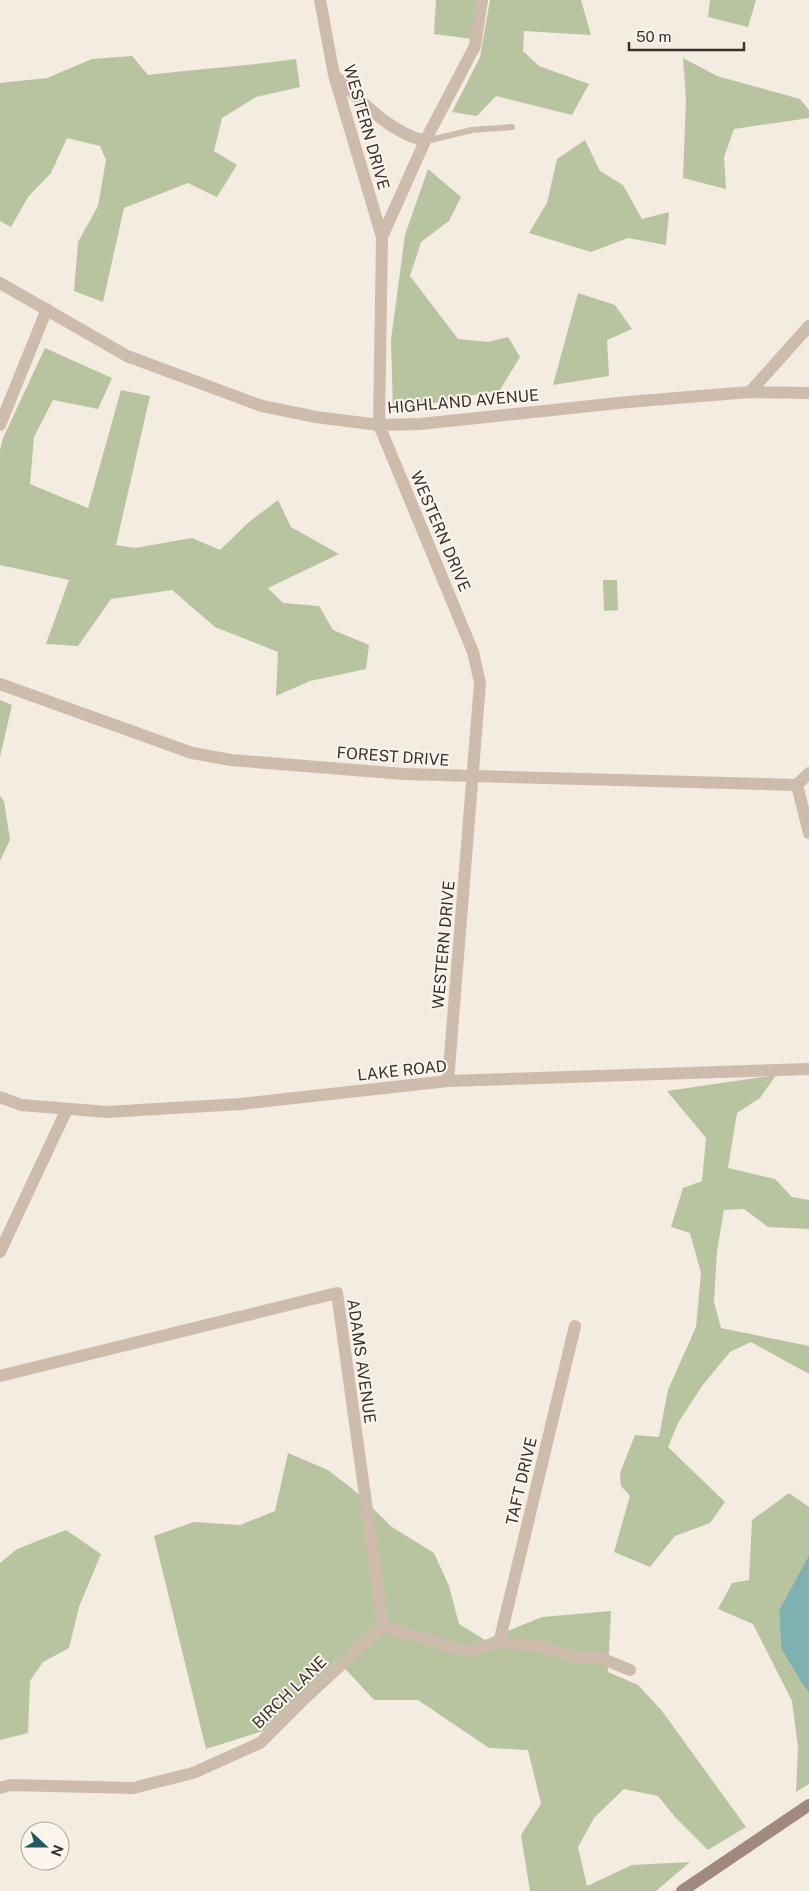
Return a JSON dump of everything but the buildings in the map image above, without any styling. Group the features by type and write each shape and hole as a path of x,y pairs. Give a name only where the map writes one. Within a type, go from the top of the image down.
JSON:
{"street":[{"name":"WESTERN DRIVE","path":"320,0 334,75 382,237 380,425 474,652 480,683 474,777 448,1081"},
{"path":"382,237 425,141 475,46 482,0"},
{"path":"334,75 386,123 411,137 425,141"},
{"name":"HIGHLAND AVENUE","path":"0,283 127,356 262,406 316,418 380,425 420,424 628,402 750,392 809,393"},
{"path":"0,425 48,309"},
{"path":"750,392 809,326"},
{"name":"FOREST DRIVE","path":"0,684 192,753 231,760 386,773 474,777 797,785"},
{"path":"809,773 797,785 809,833"},
{"name":"LAKE ROAD","path":"0,1097 21,1105 108,1112 241,1104 448,1081 809,1069"},
{"path":"0,1252 67,1109"},
{"name":"ADAMS AVENUE","path":"0,1376 337,1293 383,1626"},
{"name":"TAFT DRIVE","path":"499,1643 575,1326"},
{"path":"383,1626 465,1651 499,1643 541,1646 576,1658 601,1658 630,1670"},
{"name":"BIRCH LANE","path":"0,1788 10,1785 134,1788 193,1773 260,1743 304,1699 383,1626"},
{"path":"682,1891 809,1805"}],"lane":[{"path":"425,141 472,130 512,127"}],"green space":[{"path":"436,0 476,0 472,39 434,34"},
{"path":"490,0 581,0 591,35 524,31 523,51 539,66 589,84 572,115 496,96 477,116 452,112 480,57"},
{"path":"710,0 756,0 748,27 708,17"},
{"path":"132,56 148,75 296,59 300,87 256,97 222,118 214,151 237,165 217,197 188,183 124,208 103,302 74,291 78,242 98,206 106,160 100,146 67,138 51,173 28,197 11,227 0,221 0,83 47,78 92,59"},
{"path":"683,58 717,76 800,99 809,110 809,118 734,129 724,157 726,189 683,178 686,99"},
{"path":"585,140 600,171 623,185 642,219 669,212 666,245 628,238 591,252 529,233 547,203 557,159"},
{"path":"428,169 461,197 449,221 421,242 410,276 458,339 488,342 508,337 520,357 500,390 393,411 391,340 405,235"},
{"path":"578,293 615,305 632,329 607,340 609,376 553,385"},
{"path":"45,348 112,378 98,409 53,400 34,437 30,484 88,508 121,390 150,396 116,545 135,548 192,538 220,550 249,522 278,500 291,527 339,554 268,588 283,603 319,606 333,630 369,645 366,669 310,681 276,696 278,652 215,627 172,590 111,599 78,646 46,644 69,580 0,565 0,450 3,438"},
{"path":"603,580 617,580 618,610 604,611"},
{"path":"0,700 12,705 0,757"},
{"path":"0,796 4,801 10,840 0,861"},
{"path":"776,1075 760,1098 737,1113 728,1168 775,1179 792,1197 809,1200 809,1229 768,1227 744,1209 724,1210 717,1251 714,1302 721,1328 809,1346 809,1374 751,1342 730,1352 702,1386 678,1423 668,1447 725,1502 710,1523 675,1536 650,1567 614,1552 630,1496 621,1486 620,1473 635,1435 659,1437 668,1390 696,1327 701,1273 690,1233 671,1227 683,1188 702,1181 706,1138 667,1091"},
{"path":"288,1453 328,1470 355,1491 392,1527 434,1553 449,1586 459,1624 485,1640 542,1617 611,1611 608,1672 638,1685 662,1711 746,1827 708,1850 675,1817 658,1796 624,1789 594,1818 578,1847 587,1886 632,1865 690,1862 656,1891 530,1891 521,1835 541,1804 528,1750 489,1748 418,1700 374,1700 337,1660 263,1731 206,1749 154,1536 194,1522 240,1525 275,1511"},
{"path":"789,1493 809,1507 809,1555 779,1610 781,1648 809,1693 809,1784 796,1792 798,1747 792,1701 753,1624 718,1609 732,1583 749,1580 752,1520"},
{"path":"66,1530 101,1554 79,1607 69,1648 43,1662 30,1681 28,1733 0,1740 0,1563 17,1549"}],"water":[{"path":"809,1555 809,1693 781,1648 779,1610"}]}
